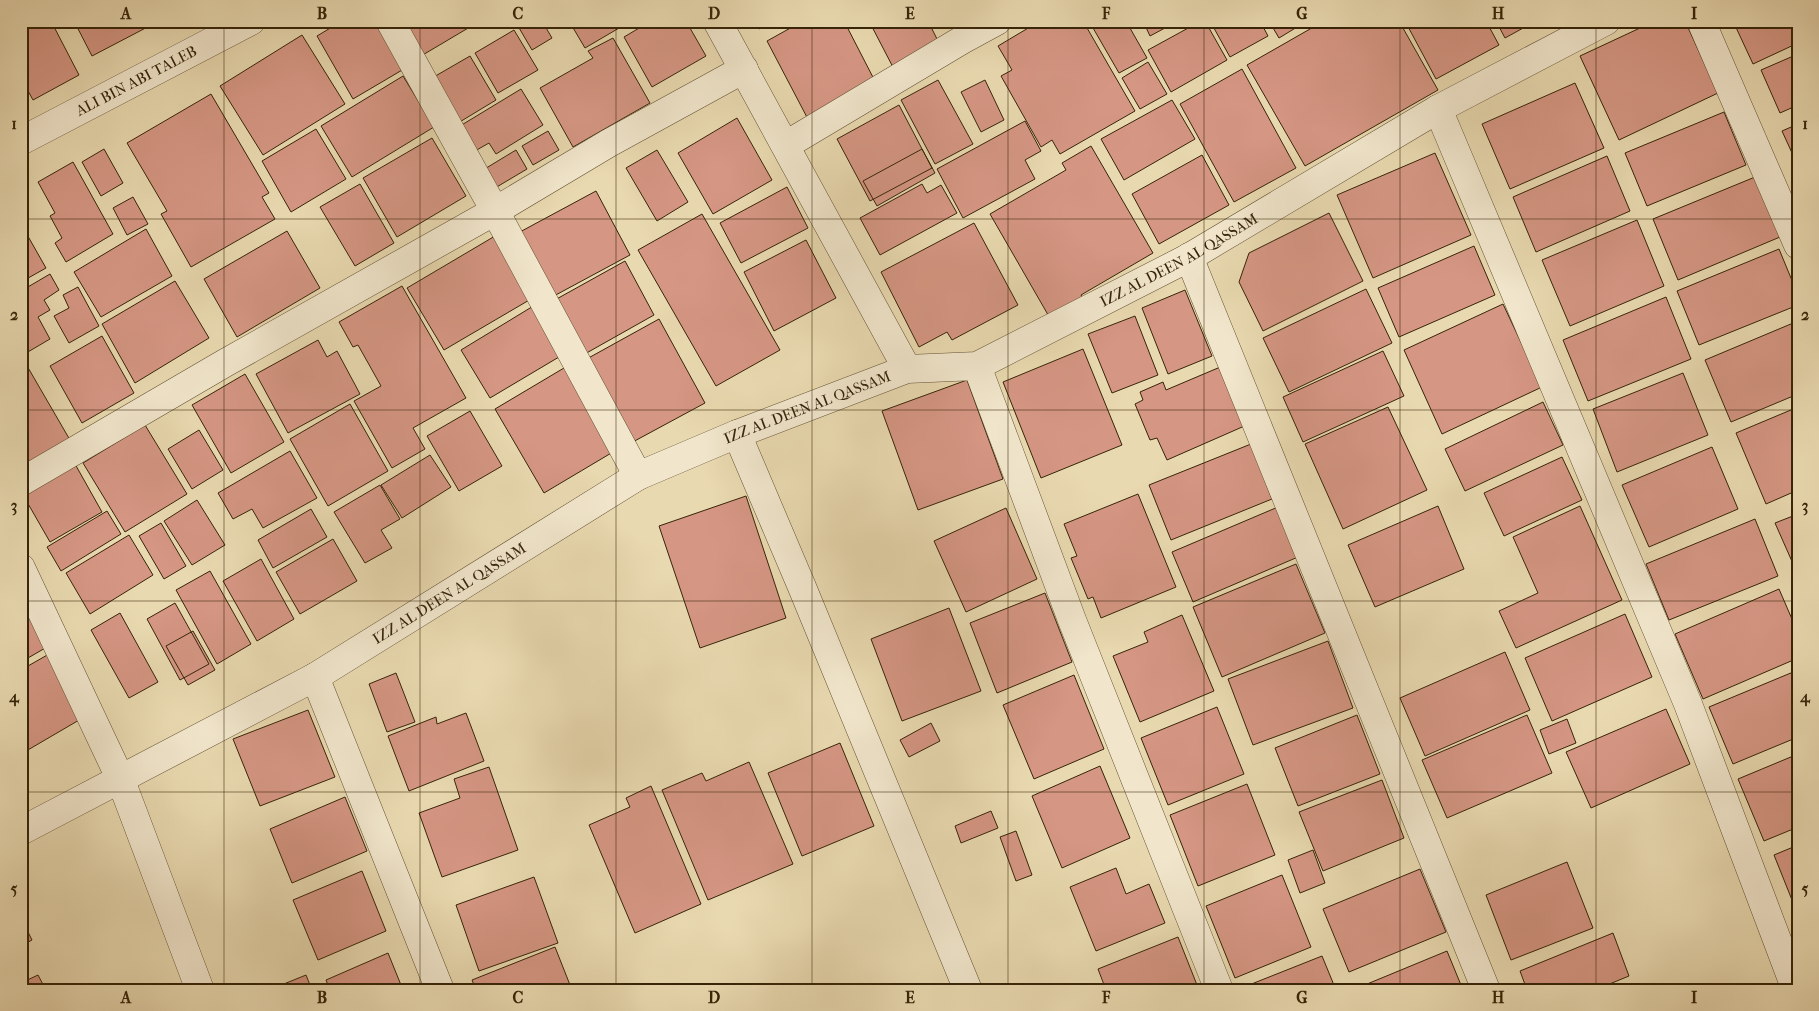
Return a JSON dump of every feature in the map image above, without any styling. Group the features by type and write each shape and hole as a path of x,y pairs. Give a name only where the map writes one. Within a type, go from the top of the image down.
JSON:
{"street":[{"name":"ALI BIN ABI TALEB","path":"21,141 251,21"},
{"path":"390,21 638,476"},
{"path":"717,21 907,369"},
{"path":"786,145 997,21"},
{"name":"IZZ AL DEEN AL QASSAM","path":"21,831 315,677 638,476 737,434 907,369 977,366 1188,258 1438,109 1606,21"},
{"path":"1701,21 1798,245"},
{"path":"21,482 225,363 495,211 609,143 744,69"},
{"path":"1438,109 1688,704 1796,990"},
{"path":"1188,258 1486,990"},
{"path":"977,366 1072,620 1220,990"},
{"path":"737,434 802,586 968,990"},
{"path":"21,568 120,778 200,990"},
{"path":"315,677 440,990"}],"building":[{"path":"21,21 51,21 79,75 33,100 21,78"},
{"path":"74,21 159,21 92,56"},
{"path":"342,21 382,21 409,66 353,99 317,36"},
{"path":"400,21 480,21 421,56"},
{"path":"515,21 542,21 552,38 532,50"},
{"path":"569,21 631,21 585,48"},
{"path":"651,21 686,21 706,56 652,87 624,37"},
{"path":"754,21 772,21 759,29"},
{"path":"803,21 844,21 878,87 810,123 767,41"},
{"path":"869,21 948,21 932,29 942,49 896,73"},
{"path":"1040,21 1083,21 1135,111 1060,154 1052,140 1041,147 1001,76 1012,70 998,46"},
{"path":"1089,21 1126,21 1147,58 1119,73"},
{"path":"1143,21 1178,21 1150,36"},
{"path":"1201,21 1205,21 1227,60 1171,92 1148,50"},
{"path":"1210,21 1260,21 1268,36 1230,57"},
{"path":"1269,21 1307,21 1279,38"},
{"path":"1324,21 1399,21 1438,90 1305,166 1247,65"},
{"path":"1405,21 1486,21 1499,45 1436,79"},
{"path":"1496,21 1536,21 1505,38"},
{"path":"1655,21 1685,21 1718,93 1619,140 1580,56"},
{"path":"1733,21 1798,21 1798,43 1753,64"},
{"path":"514,30 538,70 498,93 475,53"},
{"path":"302,35 345,104 263,155 220,86"},
{"path":"613,38 650,103 573,147 540,88 593,58 588,51"},
{"path":"1798,54 1798,105 1780,113 1761,70"},
{"path":"470,56 496,100 458,123 432,78"},
{"path":"1148,62 1167,94 1140,109 1122,78"},
{"path":"1242,69 1296,168 1234,202 1180,104"},
{"path":"403,76 434,127 352,177 321,126"},
{"path":"938,80 973,144 935,164 901,100"},
{"path":"985,80 1004,120 981,132 961,92"},
{"path":"1575,83 1604,148 1510,189 1482,124"},
{"path":"521,89 543,125 496,154 489,143 475,151 460,126"},
{"path":"211,94 269,193 262,197 275,219 191,267 161,214 167,211 127,143"},
{"path":"1172,100 1195,139 1124,180 1101,139"},
{"path":"899,105 932,168 870,201 837,139"},
{"path":"1724,112 1746,165 1647,206 1625,153"},
{"path":"737,118 772,180 713,214 678,153"},
{"path":"1025,121 1041,151 1025,160 1035,179 963,218 937,169"},
{"path":"1798,124 1798,166 1782,131"},
{"path":"316,129 346,179 291,212 262,161"},
{"path":"548,131 559,150 533,165 522,146"},
{"path":"432,138 466,196 397,237 363,178"},
{"path":"1091,146 1153,253 1081,295 1084,301 1051,320 990,214 1066,170 1062,163"},
{"path":"104,149 123,183 101,196 82,162"},
{"path":"922,149 935,173 877,206 863,181"},
{"path":"516,150 527,169 490,191 478,173"},
{"path":"657,150 688,202 657,221 626,168"},
{"path":"1435,153 1471,235 1373,278 1337,195"},
{"path":"1202,155 1229,205 1159,244 1132,194"},
{"path":"1607,156 1630,211 1536,252 1513,197"},
{"path":"73,162 113,234 66,262 55,243 62,238 50,216 55,213 38,182"},
{"path":"1755,177 1780,237 1678,280 1653,219"},
{"path":"360,184 394,243 355,266 320,207"},
{"path":"922,184 927,193 941,185 957,213 880,255 860,218"},
{"path":"787,187 808,228 741,263 720,223"},
{"path":"596,191 630,255 552,297 518,233"},
{"path":"133,197 148,224 127,235 113,208"},
{"path":"1329,213 1363,281 1263,331 1239,282 1249,253"},
{"path":"702,214 780,350 716,386 638,250"},
{"path":"1637,220 1664,286 1570,326 1542,260"},
{"path":"974,223 1018,305 952,340 947,332 919,347 881,272"},
{"path":"21,224 46,268 21,282"},
{"path":"146,229 172,276 101,317 74,272"},
{"path":"287,231 320,288 237,337 204,279"},
{"path":"495,236 531,299 444,350 407,288"},
{"path":"806,240 836,298 774,331 744,272"},
{"path":"1474,246 1495,295 1399,337 1378,288"},
{"path":"1779,249 1798,295 1798,305 1699,345 1677,291"},
{"path":"625,261 654,315 583,355 553,301"},
{"path":"50,274 59,290 44,300 50,310 38,317 50,339 21,356 21,291"},
{"path":"175,281 209,338 135,383 102,324"},
{"path":"402,286 466,398 413,428 425,449 392,468 354,401 381,386 358,345 353,347 339,322"},
{"path":"78,287 99,326 69,343 54,316 69,308 63,295"},
{"path":"1366,289 1392,343 1289,392 1263,338"},
{"path":"1185,290 1212,356 1168,374 1142,308"},
{"path":"1666,297 1691,359 1588,401 1563,340"},
{"path":"1503,304 1542,387 1442,434 1404,350"},
{"path":"535,305 564,354 490,398 461,350"},
{"path":"1135,316 1158,375 1112,393 1088,334"},
{"path":"659,319 705,403 629,444 583,361"},
{"path":"1798,321 1798,394 1731,422 1705,360"},
{"path":"102,336 134,393 82,423 50,366"},
{"path":"318,340 327,357 337,351 360,394 288,433 256,374"},
{"path":"1083,349 1122,445 1041,478 1003,382"},
{"path":"1383,351 1404,396 1303,442 1283,397"},
{"path":"23,359 70,440 21,469 21,360"},
{"path":"569,365 618,449 544,493 495,409"},
{"path":"1225,365 1249,424 1167,460 1157,438 1150,440 1135,404 1143,400 1140,392 1163,382 1166,390"},
{"path":"1683,373 1708,435 1617,472 1593,409"},
{"path":"245,374 284,442 231,473 192,405"},
{"path":"967,380 1003,479 918,510 882,411"},
{"path":"1543,402 1563,445 1465,491 1445,449"},
{"path":"350,404 388,471 328,506 290,439"},
{"path":"1388,407 1427,490 1343,529 1305,444"},
{"path":"1798,407 1798,490 1766,504 1736,433"},
{"path":"470,411 502,466 459,491 427,436"},
{"path":"145,425 187,494 125,532 83,463"},
{"path":"199,430 223,470 192,489 168,449"},
{"path":"1251,444 1272,499 1171,540 1149,485"},
{"path":"1712,447 1738,509 1649,547 1622,485"},
{"path":"290,451 317,498 263,528 252,509 233,519 218,493"},
{"path":"430,455 451,487 402,518 381,485"},
{"path":"1562,457 1582,500 1504,536 1484,493"},
{"path":"75,464 102,512 50,542 23,495"},
{"path":"380,485 400,519 381,530 392,548 365,563 334,512"},
{"path":"1138,494 1176,587 1101,618 1093,597 1088,599 1071,558 1077,556 1064,524"},
{"path":"746,496 786,618 700,648 659,526"},
{"path":"197,500 225,545 192,565 164,521"},
{"path":"1438,506 1464,569 1375,607 1348,545"},
{"path":"1580,506 1622,600 1516,648 1499,611 1538,593 1513,537"},
{"path":"1278,507 1298,557 1193,602 1172,552"},
{"path":"1006,508 1037,579 966,612 934,541"},
{"path":"311,509 327,537 273,568 258,540"},
{"path":"107,511 121,534 61,571 47,547"},
{"path":"1798,514 1798,575 1775,523"},
{"path":"1755,519 1778,576 1669,620 1646,564"},
{"path":"161,523 186,566 164,579 139,536"},
{"path":"129,535 153,575 90,614 66,573"},
{"path":"333,539 357,581 300,614 276,572"},
{"path":"261,559 294,619 257,641 223,581"},
{"path":"1296,564 1325,633 1222,677 1193,607"},
{"path":"210,571 251,644 217,664 176,590"},
{"path":"1779,589 1798,633 1798,658 1703,699 1675,634"},
{"path":"1045,593 1072,662 997,693 970,623"},
{"path":"21,602 47,647 21,662"},
{"path":"175,603 209,664 180,680 147,619"},
{"path":"949,608 981,691 902,721 871,639"},
{"path":"120,613 158,682 129,698 91,630"},
{"path":"1625,614 1652,677 1552,721 1525,658"},
{"path":"1182,615 1214,691 1140,722 1113,656 1148,642 1144,632"},
{"path":"193,631 215,670 188,685 166,646"},
{"path":"1328,641 1353,708 1253,745 1228,679"},
{"path":"1505,652 1530,710 1425,756 1400,698"},
{"path":"49,654 86,716 21,754 21,670"},
{"path":"1798,670 1798,737 1733,764 1709,707"},
{"path":"396,673 415,722 387,732 369,684"},
{"path":"1074,675 1104,749 1034,779 1003,705"},
{"path":"1217,707 1244,774 1168,805 1141,738"},
{"path":"1666,709 1690,764 1591,808 1566,752"},
{"path":"308,710 335,777 260,806 233,739"},
{"path":"466,713 484,761 409,791 388,736 436,717 437,724"},
{"path":"1357,715 1380,774 1298,806 1275,748"},
{"path":"1527,715 1552,773 1447,818 1422,760"},
{"path":"1567,719 1576,743 1549,754 1540,730"},
{"path":"931,723 940,741 909,757 900,740"},
{"path":"840,743 874,826 802,856 768,773"},
{"path":"1798,754 1798,827 1764,841 1738,779"},
{"path":"749,762 793,864 708,900 662,790 702,773 706,781"},
{"path":"1100,766 1130,838 1062,868 1032,796"},
{"path":"489,767 518,850 442,877 419,813 460,798 454,779"},
{"path":"1382,780 1404,838 1323,871 1299,812"},
{"path":"1247,784 1275,855 1198,886 1170,815"},
{"path":"651,786 701,904 635,933 589,825 630,807 626,798"},
{"path":"345,797 367,851 292,883 270,829"},
{"path":"991,811 998,828 961,843 955,826"},
{"path":"1016,831 1032,875 1016,881 1000,837"},
{"path":"1798,845 1798,909 1796,910 1774,855"},
{"path":"1313,850 1325,883 1300,893 1288,860"},
{"path":"1567,862 1593,928 1511,960 1486,895"},
{"path":"1116,868 1126,894 1149,884 1165,923 1096,951 1070,887"},
{"path":"1420,869 1446,932 1349,972 1323,909"},
{"path":"362,871 386,931 318,960 293,900"},
{"path":"1282,875 1311,947 1235,978 1206,906"},
{"path":"534,877 558,943 479,971 456,905"},
{"path":"21,918 32,940 21,946"},
{"path":"1613,933 1629,976 1595,990 1527,990 1520,971"},
{"path":"1178,937 1199,990 1106,990 1098,969"},
{"path":"555,947 572,990 476,990 472,980"},
{"path":"1447,951 1463,990 1355,990 1355,989"},
{"path":"388,953 403,990 330,990 326,980"},
{"path":"1322,956 1336,990 1251,990 1249,985"},
{"path":"38,975 46,990 21,990 21,983"},
{"path":"306,975 312,990 269,990"}]}
